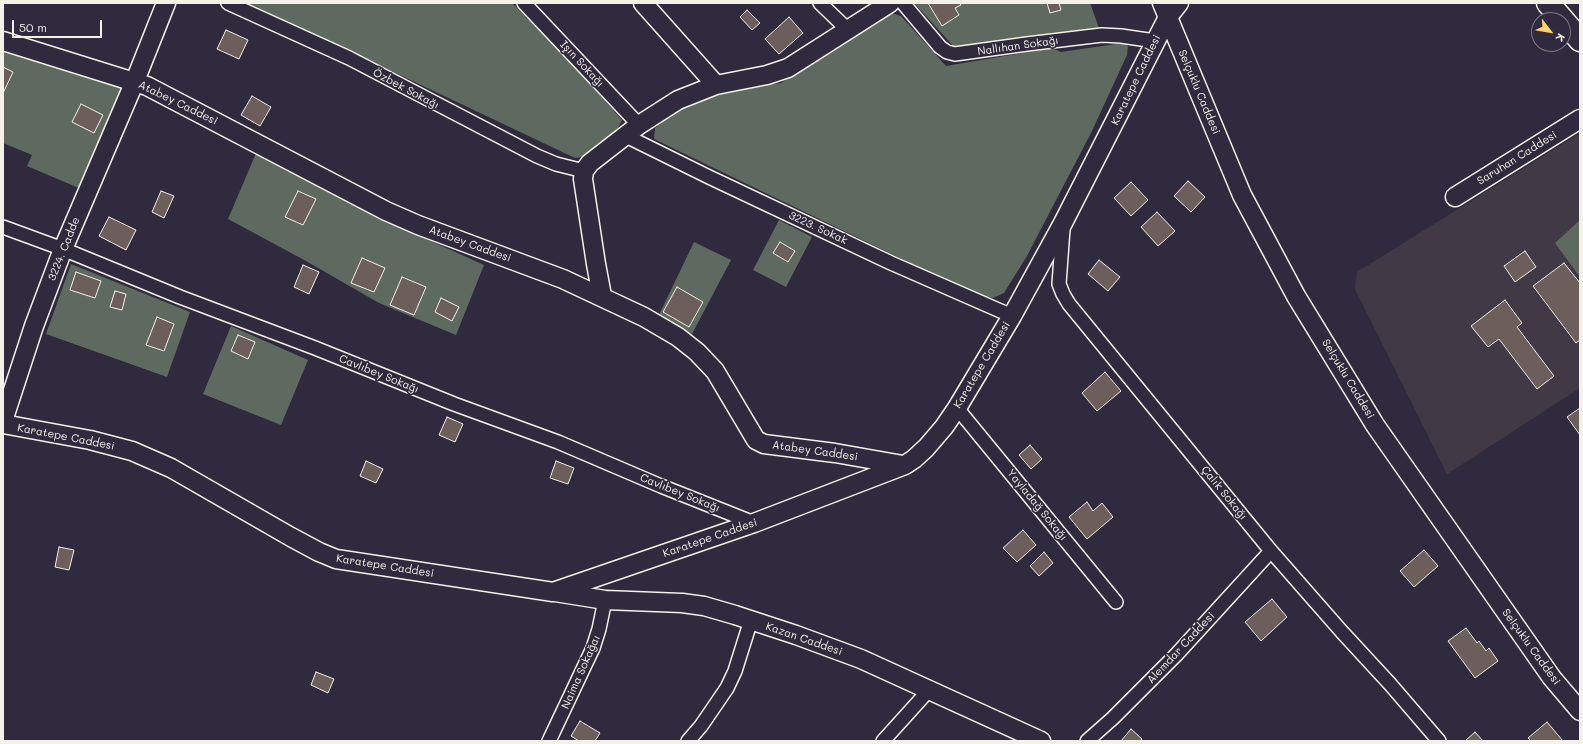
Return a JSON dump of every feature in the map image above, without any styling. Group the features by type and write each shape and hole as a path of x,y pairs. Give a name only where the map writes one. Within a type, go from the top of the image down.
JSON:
{"highway":[{"path":"1548,3 1556,12"},
{"path":"1571,29 1580,40"}],"street":[{"name":"3224. Cadde","path":"3,421 34,326 63,249 135,81 166,3"},
{"name":"Özbek Sokağı","path":"228,3 348,58 537,156 556,164 584,171"},
{"name":"Işın Sokağı","path":"524,3 633,130"},
{"path":"643,3 716,86"},
{"path":"820,3 848,30"},
{"path":"602,296 583,179 584,171 598,156 633,130 678,100 716,86 767,75 788,68 890,3"},
{"name":"Nallıhan Sokağı","path":"903,3 940,46 947,52 955,54 1102,36 1121,36 1155,41"},
{"name":"Karatepe Caddesi","path":"3,424 90,440 132,451 171,468 290,537 336,559 553,592 754,523 905,465 914,460 926,448 957,408 1012,316 1063,223 1120,112 1170,8"},
{"name":"Selçuklu Caddesi","path":"1170,8 1242,195 1296,296 1375,425 1552,678 1580,711"},
{"name":"Atabey Caddesi","path":"3,41 135,81 161,92 355,196 393,214 418,225 564,279 602,296 661,326 697,352 715,371 726,387 756,440 764,444 835,453 905,465"},
{"name":"Saruhan Caddesi","path":"1454,197 1580,119"},
{"name":"3223. Sokak","path":"633,130 709,177 891,263 1012,316"},
{"name":"Çalık Sokağı","path":"1063,223 1059,274 1060,284 1066,299 1271,551 1438,741"},
{"name":"Cavlıbey Sokağı","path":"3,227 63,249 180,297 315,348 454,404 558,442 661,486 754,523"},
{"name":"Yayladağ Sokağı","path":"957,408 1116,602"},
{"name":"Alemdar Caddesi","path":"1087,741 1113,718 1176,654 1271,551"},
{"name":"Kazan Caddesi","path":"553,592 605,600 682,603 704,606 751,620 861,659 930,689 1040,741"},
{"name":"Naima Sokağaı","path":"549,741 593,648 599,629 605,600"},
{"path":"688,741 701,726 727,688 751,620"},
{"path":"882,741 930,689"}],"shaded area":[{"path":"1580,133 1580,388 1447,474 1355,289 1357,272"}],"green space":[{"path":"248,3 512,3 569,60 622,120 617,130 590,153 582,157 575,158"},
{"path":"914,3 1090,3 1099,28 956,49"},
{"path":"891,13 901,16 946,66 1052,48 1061,52 1123,43 1128,46 1127,55 1092,131 1027,256 1004,293 993,298 976,295 654,139 655,128 690,102 732,88 755,87 781,83"},
{"path":"3,50 122,88 81,189 27,166 32,155 3,143"},
{"path":"257,151 378,217 484,265 456,335 379,303 306,261 228,219"},
{"path":"779,220 812,237 786,287 753,270"},
{"path":"1580,220 1580,277 1555,243"},
{"path":"694,242 731,260 692,334 658,317"},
{"path":"71,264 190,312 167,377 46,334"},
{"path":"231,326 308,360 281,425 203,394"}],"building":[{"path":"928,3 960,3 961,5 955,8 959,15 942,26"},
{"path":"1047,3 1059,3 1061,10 1050,13"},
{"path":"747,10 760,23 752,30 740,17"},
{"path":"789,17 803,33 779,54 765,39"},
{"path":"226,30 248,40 239,59 217,49"},
{"path":"3,67 13,72 3,93"},
{"path":"252,96 271,107 260,126 241,115"},
{"path":"81,104 103,115 94,133 72,122"},
{"path":"1188,181 1205,197 1191,212 1174,196"},
{"path":"1131,182 1148,200 1131,216 1114,198"},
{"path":"161,191 174,196 164,218 152,212"},
{"path":"298,191 316,199 303,225 285,217"},
{"path":"1157,212 1175,231 1158,246 1141,227"},
{"path":"109,217 136,230 126,250 99,236"},
{"path":"780,242 795,251 788,262 773,253"},
{"path":"1525,251 1536,267 1515,282 1504,266"},
{"path":"362,258 385,268 374,292 351,283"},
{"path":"1099,260 1120,277 1108,291 1088,274"},
{"path":"1564,263 1580,283 1580,340 1576,343 1533,286"},
{"path":"303,265 319,272 309,294 294,287"},
{"path":"76,272 101,281 95,298 70,290"},
{"path":"402,277 426,287 414,315 390,305"},
{"path":"677,287 703,302 689,327 663,312"},
{"path":"115,291 126,294 122,310 110,307"},
{"path":"441,298 459,307 452,321 435,312"},
{"path":"1505,300 1522,323 1517,327 1554,376 1537,389 1499,339 1488,347 1471,326"},
{"path":"157,317 174,324 164,351 146,345"},
{"path":"238,335 255,342 248,359 231,351"},
{"path":"1105,372 1121,391 1097,411 1082,393"},
{"path":"1580,408 1580,435 1567,417"},
{"path":"447,417 463,424 455,442 439,435"},
{"path":"1030,445 1042,459 1031,469 1019,455"},
{"path":"366,461 383,469 376,483 360,476"},
{"path":"556,461 574,468 568,484 550,478"},
{"path":"1087,502 1093,511 1102,503 1113,517 1087,539 1069,517"},
{"path":"1023,530 1036,545 1017,562 1003,548"},
{"path":"59,547 74,550 69,570 55,567"},
{"path":"1424,550 1438,566 1414,587 1400,571"},
{"path":"1044,552 1053,563 1039,576 1030,566"},
{"path":"1272,599 1287,617 1261,641 1245,622"},
{"path":"1466,628 1477,643 1479,641 1486,651 1489,648 1498,661 1475,678 1448,641"},
{"path":"316,672 334,679 328,693 311,685"},
{"path":"580,721 600,733 595,741 579,741 571,736"},
{"path":"1547,722 1563,741 1531,741 1528,738"},
{"path":"1131,729 1142,739 1140,741 1121,741"},
{"path":"1475,732 1483,741 1465,741"}]}
